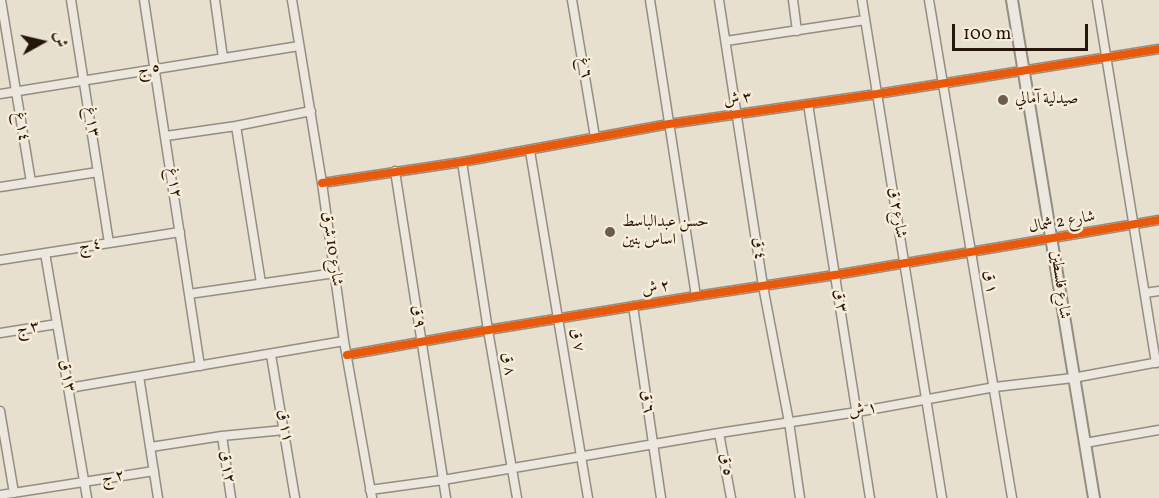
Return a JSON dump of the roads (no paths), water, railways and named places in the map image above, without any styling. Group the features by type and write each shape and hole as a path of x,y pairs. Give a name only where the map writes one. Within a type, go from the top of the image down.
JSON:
{"street":[{"name":"١٤ غ","path":"1,0 31,182"},
{"name":"١٣ غ","path":"71,0 109,243"},
{"name":"١٢ غ","path":"144,0 200,366"},
{"path":"215,0 223,58"},
{"name":"شارع 10 شرق","path":"292,0 322,183 344,341 371,494"},
{"name":"٦ غ","path":"572,0 596,137"},
{"path":"650,0 696,296"},
{"name":"٤ ق","path":"719,0 763,286 789,422 800,498"},
{"path":"793,0 797,31"},
{"name":"شارع٢ ق","path":"862,0 942,498"},
{"name":"١ ق","path":"929,0 1012,498"},
{"name":"شارع فلسطين","path":"1012,0 1094,498"},
{"path":"1073,378 1157,362 1097,0"},
{"path":"726,41 865,20"},
{"name":"٥ ج","path":"0,94 299,46"},
{"name":"٣ ش","path":"322,183 530,151 669,124 877,94 1159,49"},
{"name":"٣ ق","path":"808,104 870,498"},
{"path":"166,136 236,126 311,111"},
{"path":"236,126 261,283"},
{"name":"٧ ق","path":"530,151 588,498"},
{"name":"٨ ق","path":"462,162 517,498"},
{"name":"٩ ق","path":"395,171 446,498"},
{"path":"0,186 98,172"},
{"name":"شارع 2 شمال","path":"970,253 1159,220"},
{"name":"٤ ج","path":"0,260 180,232"},
{"name":"١٣ ق","path":"45,253 87,498"},
{"name":"٢ ش","path":"347,355 633,306 970,253"},
{"path":"189,294 335,273"},
{"path":"1145,293 1159,291"},
{"name":"٦ ق","path":"633,306 661,498"},
{"name":"٣ ج","path":"0,333 57,324"},
{"path":"69,388 344,341"},
{"name":"١١ ق","path":"271,355 295,498"},
{"path":"139,376 158,498"},
{"name":"١ ش","path":"371,494 582,455 857,412 995,387 1073,378"},
{"path":"0,411 14,493"},
{"path":"151,447 222,436 284,430"},
{"path":"1084,443 1159,430"},
{"name":"٥ ق","path":"719,433 730,498"},
{"name":"١٢ ق","path":"222,436 231,498"},
{"name":"٢ ج","path":"0,495 154,471"}],"place":[{"name":"صيدلية آمالي","path":"1003,100"},
{"name":"حسن عبدالباسط اساس بنين","path":"610,232"}]}
